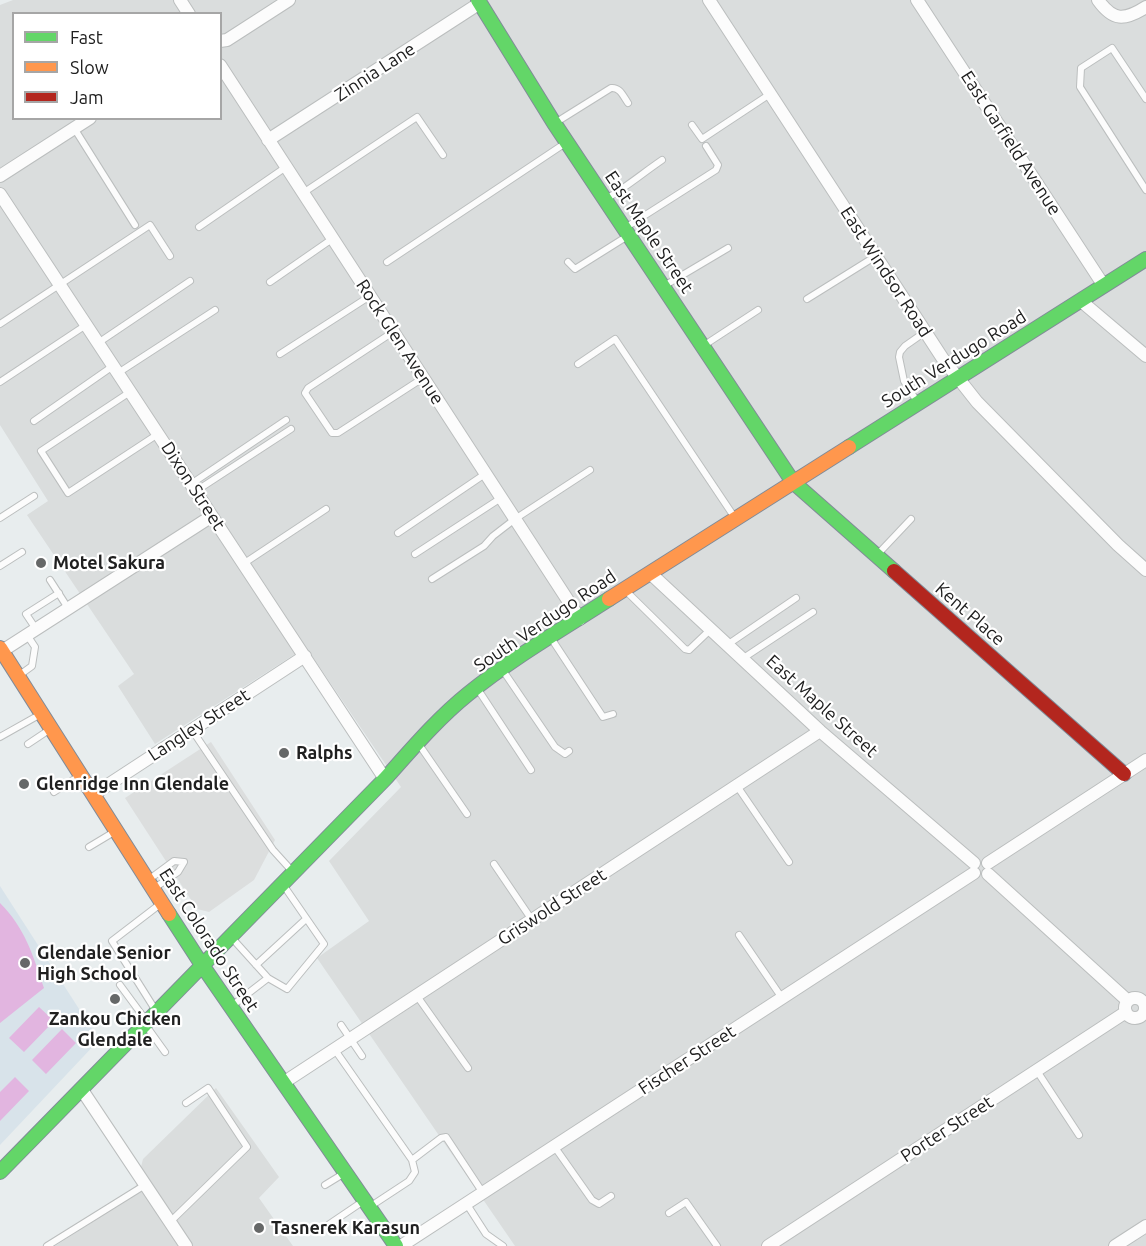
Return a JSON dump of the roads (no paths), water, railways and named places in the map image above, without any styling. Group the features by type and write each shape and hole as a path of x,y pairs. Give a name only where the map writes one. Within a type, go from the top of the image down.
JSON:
{"main road":[{"name":"East Maple Street","path":"479,2 554,123 793,482"},
{"name":"South Verdugo Road","path":"0,1172 418,743 477,688 550,637 735,518 1146,259"},
{"name":"Kent Place","path":"793,482 1124,774"},
{"name":"East Colorado Street","path":"1,650 12,672 52,728 202,965 393,1245"}],"street":[{"path":"222,41 289,0"},
{"name":"East Windsor Road","path":"709,0 925,332 958,378 994,419 1118,545 1146,570"},
{"name":"East Garfield Avenue","path":"917,0 1104,286"},
{"path":"1098,0 1113,16 1128,17 1146,8"},
{"name":"Zinnia Lane","path":"268,140 479,2"},
{"name":"Rock Glen Avenue","path":"222,68 580,619"},
{"path":"0,176 87,120"},
{"name":"Dixon Street","path":"0,194 385,778"},
{"path":"1081,301 1146,356"},
{"path":"1,650 212,516"},
{"name":"East Maple Street","path":"650,573 820,731 974,868"},
{"name":"Langley Street","path":"94,794 305,656"},
{"name":"Griswold Street","path":"284,1083 820,731"},
{"path":"974,868 981,877 988,868 1146,760"},
{"name":"Fischer Street","path":"393,1245 466,1203 554,1146 782,998 974,868"},
{"path":"988,868 1127,1006 1132,1018 1138,1018 1144,1008 1134,998 1127,1006"},
{"name":"Porter Street","path":"768,1246 1036,1070 1127,1006"},
{"path":"82,1090 186,1246"},
{"path":"1115,1246 1146,1226"}],"lane":[{"path":"1146,99 1112,48 1081,68 1080,87 1146,190"},
{"path":"554,123 611,88 620,91 628,103"},
{"path":"692,125 702,139 770,94"},
{"path":"303,194 417,117 443,155"},
{"path":"74,128 135,225"},
{"path":"387,262 567,142"},
{"path":"568,262 575,269 716,170 718,165 706,146"},
{"path":"605,199 662,160"},
{"path":"199,227 286,167"},
{"path":"0,324 150,225 170,256"},
{"path":"270,282 332,238"},
{"path":"664,286 728,248"},
{"path":"807,299 876,256"},
{"path":"98,343 190,281"},
{"path":"280,354 370,296"},
{"path":"34,421 215,310"},
{"path":"703,346 758,310"},
{"path":"0,382 86,325"},
{"path":"393,332 308,388 305,393 332,433 338,434 423,378"},
{"path":"918,403 904,381 899,357 905,346 925,332"},
{"path":"578,364 615,339 735,518"},
{"path":"130,392 41,451 68,493 158,434"},
{"path":"193,488 285,420"},
{"path":"193,488 291,429"},
{"path":"432,579 484,546 515,519 590,470"},
{"path":"398,533 486,474"},
{"path":"0,518 34,496"},
{"path":"415,554 501,498"},
{"path":"243,564 326,509"},
{"path":"876,556 910,519"},
{"path":"0,566 22,552"},
{"path":"50,580 68,608"},
{"path":"625,590 685,649 689,650 711,630"},
{"path":"12,672 32,666 35,647 26,614 59,593"},
{"path":"727,645 796,598"},
{"path":"742,658 813,612"},
{"path":"550,637 603,717 613,714"},
{"path":"502,669 555,747 565,754 569,751"},
{"path":"477,688 531,771"},
{"path":"0,737 42,713"},
{"path":"28,744 52,728"},
{"path":"192,730 273,850 293,872"},
{"path":"418,743 467,814"},
{"path":"54,792 81,775"},
{"path":"737,786 789,862"},
{"path":"89,847 117,831"},
{"path":"174,861 184,862 178,872 150,885 174,861"},
{"path":"494,864 532,920"},
{"path":"230,936 268,978 287,989 324,944 282,883"},
{"path":"162,903 112,941 165,1052"},
{"path":"256,965 306,919"},
{"path":"739,935 782,998"},
{"path":"230,1006 268,978"},
{"path":"120,985 150,1019"},
{"path":"417,996 468,1068"},
{"path":"341,1025 362,1056"},
{"path":"328,1225 409,1181 415,1172 412,1160 335,1050"},
{"path":"1036,1070 1079,1135"},
{"path":"170,1222 247,1147 208,1088 186,1103"},
{"path":"412,1160 441,1138 446,1137 483,1192"},
{"path":"554,1146 592,1200 599,1204 611,1196"},
{"path":"325,1185 345,1173"},
{"path":"47,1246 145,1185"},
{"path":"669,1213 686,1202 717,1246"},
{"path":"466,1203 486,1234 503,1246"}],"place":[{"name":"Motel Sakura","path":"41,563"},
{"name":"Ralphs","path":"284,753"},
{"name":"Glenridge Inn Glendale","path":"24,784"},
{"name":"Glendale Senior High School","path":"25,963"},
{"name":"Zankou Chicken Glendale","path":"115,999"},
{"name":"Tasnerek Karasun","path":"259,1228"}]}
